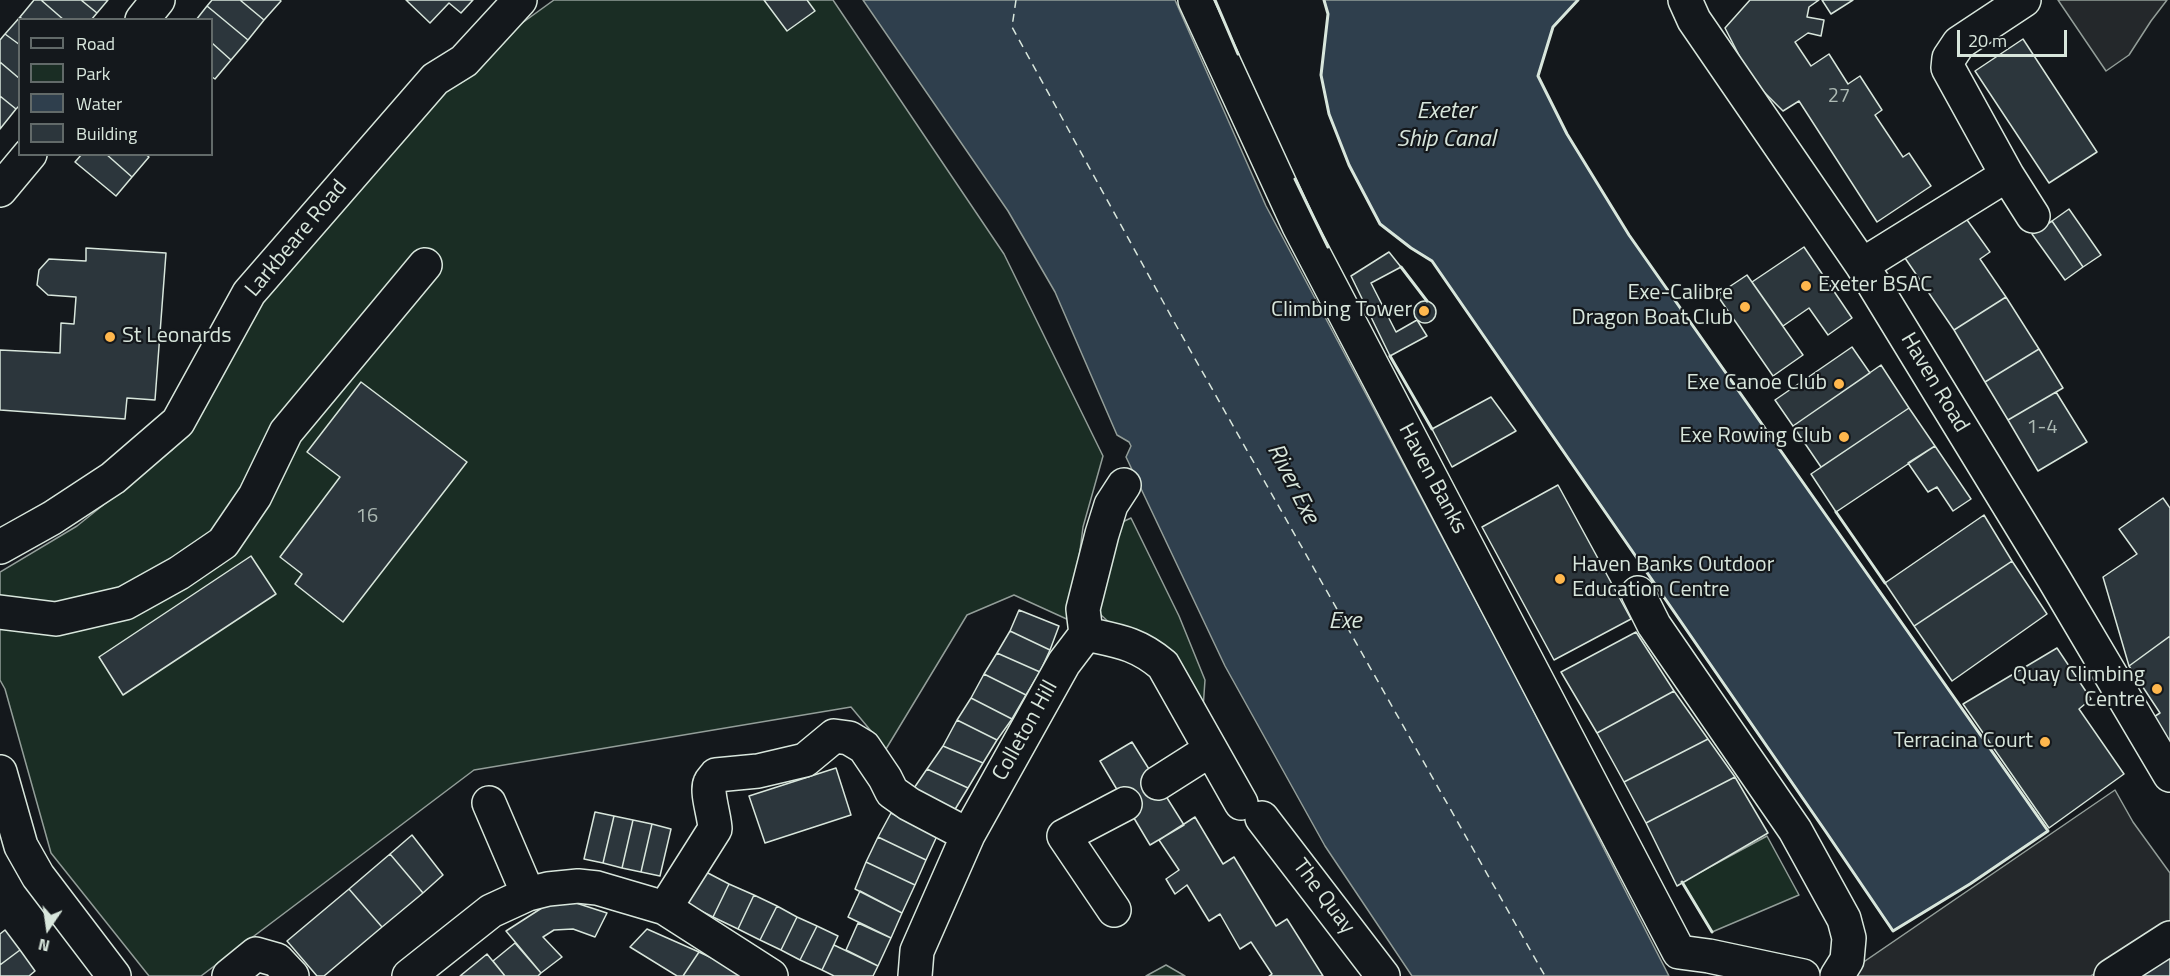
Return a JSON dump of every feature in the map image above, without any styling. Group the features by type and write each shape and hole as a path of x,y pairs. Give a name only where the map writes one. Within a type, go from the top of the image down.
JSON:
{"street":[{"path":"144,18 158,0"},
{"name":"Larkbeare Road","path":"0,547 52,518 113,478 178,422 249,293 435,79 464,61 520,0"},
{"name":"Haven Banks","path":"1195,0 1299,226 1679,952 1803,976"},
{"path":"2024,0 1959,43 1949,58 1948,68 2007,175 2033,216"},
{"name":"Haven Road","path":"1698,7 1862,265 2048,569 2170,775"},
{"path":"0,190 28,156"},
{"path":"1862,265 2007,175"},
{"path":"0,612 56,619 125,603 179,573 223,543 255,496 286,432 424,266"},
{"path":"1086,634 1083,609 1102,534 1111,504 1124,485"},
{"path":"1638,593 1654,625 1795,830 1844,919 1849,938 1847,960 1837,976"},
{"name":"The Quay","path":"1086,634 1129,643 1147,652 1163,665 1210,750 1252,811 1383,976"},
{"name":"Colleton Hill","path":"915,976 917,951 968,835 1065,663 1086,634"},
{"path":"665,908 715,829 709,792 710,783 716,776 758,771 805,760 834,736 849,738 864,747 892,792 909,804 968,835"},
{"path":"1158,783 1210,750"},
{"path":"0,772 21,846 38,876 114,976"},
{"path":"489,803 528,894"},
{"path":"1114,910 1065,836 1125,804"},
{"path":"409,976 490,911 528,894 561,887 597,888 665,908 771,976"},
{"path":"2111,976 2170,938"},
{"path":"229,976 256,954 277,960 292,976"}],"green space":[{"path":"554,0 833,0 1004,254 1103,456 1083,527 1071,621 1014,595 967,615 886,749 851,707 474,770 201,976 149,976 51,853 5,689 0,680 0,572 77,526 172,450 260,306 457,70"},
{"path":"1131,518 1179,616 1205,680 1203,709 1100,614 1097,606 1118,524"},
{"path":"1767,836 1799,895 1712,932 1682,882"},
{"path":"1166,965 1185,976 1146,976"}],"shaded area":[{"path":"2058,0 2167,0 2129,55 2106,71"},
{"path":"2115,790 2133,822 2170,873 2170,924 2091,976 1843,976"}],"water":[{"name":"Exe","path":"863,0 1175,0 1266,206 1511,667 1669,976 1412,976 1325,846 1225,666 1126,457 1131,446 1129,442 1117,435 1055,292 1008,211"},
{"name":"Exeter Ship Canal","path":"1324,0 1578,0 1553,27 1538,76 1565,131 1629,235 2048,831 1970,884 1893,931 1432,261 1380,224 1349,165 1329,114 1321,75 1328,14"}],"building":[{"path":"34,0 41,0 62,18 21,18"},
{"path":"41,0 81,0 97,13 93,18 62,18"},
{"path":"81,0 108,0 97,13"},
{"path":"212,0 240,0 264,20 248,40 207,6"},
{"path":"240,0 280,0 281,1 264,20"},
{"path":"406,0 473,0 461,13 449,3 430,23"},
{"path":"764,0 807,0 815,11 787,31"},
{"path":"1750,0 1819,0 1809,7 1807,17 1824,20 1821,36 1808,33 1795,42 1811,66 1829,54 1848,84 1860,76 1882,110 1875,115 1903,157 1909,153 1931,186 1877,222 1799,101 1783,111 1763,91 1745,67 1725,28"},
{"path":"1822,0 1853,0 1831,14"},
{"path":"207,6 248,40 231,60 213,44 213,18 198,18"},
{"path":"18,19 18,44 5,34"},
{"path":"5,34 18,44 18,77 0,62 0,40"},
{"path":"2023,39 2097,152 2049,183 1975,71"},
{"path":"213,44 231,60 215,79 213,78"},
{"path":"0,62 18,77 18,107 16,109 0,96"},
{"path":"0,96 16,109 0,129"},
{"path":"80,156 108,156 132,177 116,196 75,162"},
{"path":"108,156 149,157 132,177"},
{"path":"2069,209 2101,255 2083,267 2052,221"},
{"path":"1965,217 1990,252 1980,259 2006,297 1954,330 1905,258"},
{"path":"2052,221 2083,267 2065,280 2032,234"},
{"path":"1804,247 1852,318 1828,335 1809,308 1783,326 1752,282"},
{"name":"St Leonards","path":"86,248 166,253 155,400 127,398 125,419 0,410 0,350 60,353 61,323 74,324 76,297 48,295 37,285 39,270 49,259 86,261"},
{"path":"1389,252 1401,267 1371,283 1396,332 1417,320 1427,336 1390,356 1351,276"},
{"path":"1747,275 1803,355 1773,376 1717,295"},
{"path":"2006,297 2039,349 1985,382 1954,330"},
{"name":"Climbing Tower","path":"1425,301 1433,304 1436,312 1433,320 1425,323 1417,320 1414,312 1417,304"},
{"path":"1852,347 1870,373 1793,426 1775,400"},
{"path":"2039,349 2063,388 2008,420 1985,382"},
{"path":"1881,365 1909,408 1821,467 1793,426"},
{"path":"361,382 467,462 343,622 295,584 302,574 280,557 340,477 307,452"},
{"path":"2056,392 2087,442 2038,471 2008,420"},
{"path":"1491,397 1516,431 1452,467 1432,429"},
{"path":"1909,408 1935,446 1836,512 1811,474"},
{"path":"1935,446 1971,499 1953,511 1937,487 1928,492 1908,463"},
{"name":"Haven Banks Outdoor Education Centre","path":"1558,485 1631,619 1554,660 1482,527"},
{"path":"2163,498 2170,508 2170,636 2129,666 2103,577 2137,554 2119,529"},
{"path":"1984,515 2012,561 1914,626 1885,583"},
{"path":"251,556 276,594 123,695 99,657"},
{"path":"2012,561 2047,614 1952,681 1914,626"},
{"path":"1019,610 1059,626 1050,650 1010,631"},
{"path":"1010,631 1050,650 1040,672 997,653"},
{"path":"1636,632 1674,691 1597,733 1561,672"},
{"name":"Quay Climbing Centre","path":"2170,636 2170,752 2149,720 2160,713 2129,666"},
{"name":"Terracina Court","path":"2057,648 2091,699 2079,709 2124,774 2049,828 1963,704"},
{"path":"997,653 1040,672 1026,695 984,674"},
{"path":"984,674 1026,695 1012,719 971,698"},
{"path":"1674,691 1708,739 1624,782 1597,733"},
{"path":"971,698 1012,719 997,740 957,720"},
{"path":"957,720 997,740 983,763 943,746"},
{"path":"1708,739 1735,777 1646,823 1624,782"},
{"path":"1132,742 1184,825 1150,845 1100,761"},
{"path":"943,746 983,763 968,788 927,769"},
{"path":"836,768 851,815 765,843 749,796"},
{"path":"927,769 968,788 954,811 912,791"},
{"path":"1735,777 1768,833 1677,886 1646,823"},
{"path":"595,812 614,816 603,863 584,859"},
{"path":"891,813 937,836 926,860 878,837"},
{"path":"614,816 633,820 622,868 603,863"},
{"path":"1195,817 1223,864 1234,857 1276,926 1287,919 1323,976 1269,976 1272,974 1251,942 1240,949 1220,914 1209,921 1187,885 1175,894 1166,879 1179,870 1159,840"},
{"path":"633,820 652,824 641,872 622,868"},
{"path":"652,824 671,829 660,876 641,872"},
{"path":"412,835 443,875 423,893 390,854"},
{"path":"878,837 926,860 915,885 866,862"},
{"path":"390,854 423,893 382,927 349,889"},
{"path":"866,862 915,885 902,913 855,889"},
{"path":"706,872 729,884 713,917 687,904"},
{"path":"729,884 754,895 738,929 713,917"},
{"path":"349,889 382,927 324,976 317,976 287,941"},
{"path":"860,891 902,913 891,938 848,917"},
{"path":"754,895 777,906 760,940 738,929"},
{"path":"573,902 607,913 595,937 573,929 554,930 543,937 562,957 541,973 506,931 548,904"},
{"path":"777,906 797,917 781,950 760,940"},
{"path":"797,917 817,926 800,960 781,950"},
{"path":"858,923 891,938 878,966 846,950"},
{"path":"817,926 838,936 822,970 800,960"},
{"path":"647,929 699,952 683,976 677,976 630,947"},
{"path":"5,930 20,950 0,965 0,934"},
{"path":"515,943 541,973 538,976 505,976 493,961"},
{"path":"834,945 878,966 873,976 834,976 822,970"},
{"path":"20,950 35,971 29,976 0,976 0,965"},
{"path":"699,952 744,973 747,976 683,976"},
{"path":"487,954 505,976 460,976"},
{"path":"2170,958 2170,976 2140,976"}],"ferry route":[{"path":"1016,0 1012,27 1177,327 1545,976"}],"wall":[{"path":"1215,0 1238,54"},
{"path":"1324,0 1328,14 1321,75 1329,114 1349,165 1380,224 1432,261 1893,931 1970,884 2048,831 1629,235 1567,134 1538,76 1553,27 1578,0"},
{"path":"1295,179 1328,247"},
{"path":"1401,267 1427,301"},
{"path":"1390,356 1432,429"},
{"path":"1836,512 1885,583"},
{"path":"1682,882 1712,932"}],"place":[{"name":"Exeter BSAC","path":"1806,286"},
{"name":"Exe-Calibre Dragon Boat Club","path":"1745,307"},
{"name":"Climbing Tower","path":"1424,311"},
{"name":"St Leonards","path":"110,337"},
{"name":"Exe Canoe Club","path":"1839,384"},
{"name":"Exe Rowing Club","path":"1844,437"},
{"name":"Haven Banks Outdoor Education Centre","path":"1560,579"},
{"name":"Quay Climbing Centre","path":"2157,689"},
{"name":"Terracina Court","path":"2045,742"}],"water label":[{"name":"River Exe","path":"1292,484"}]}
